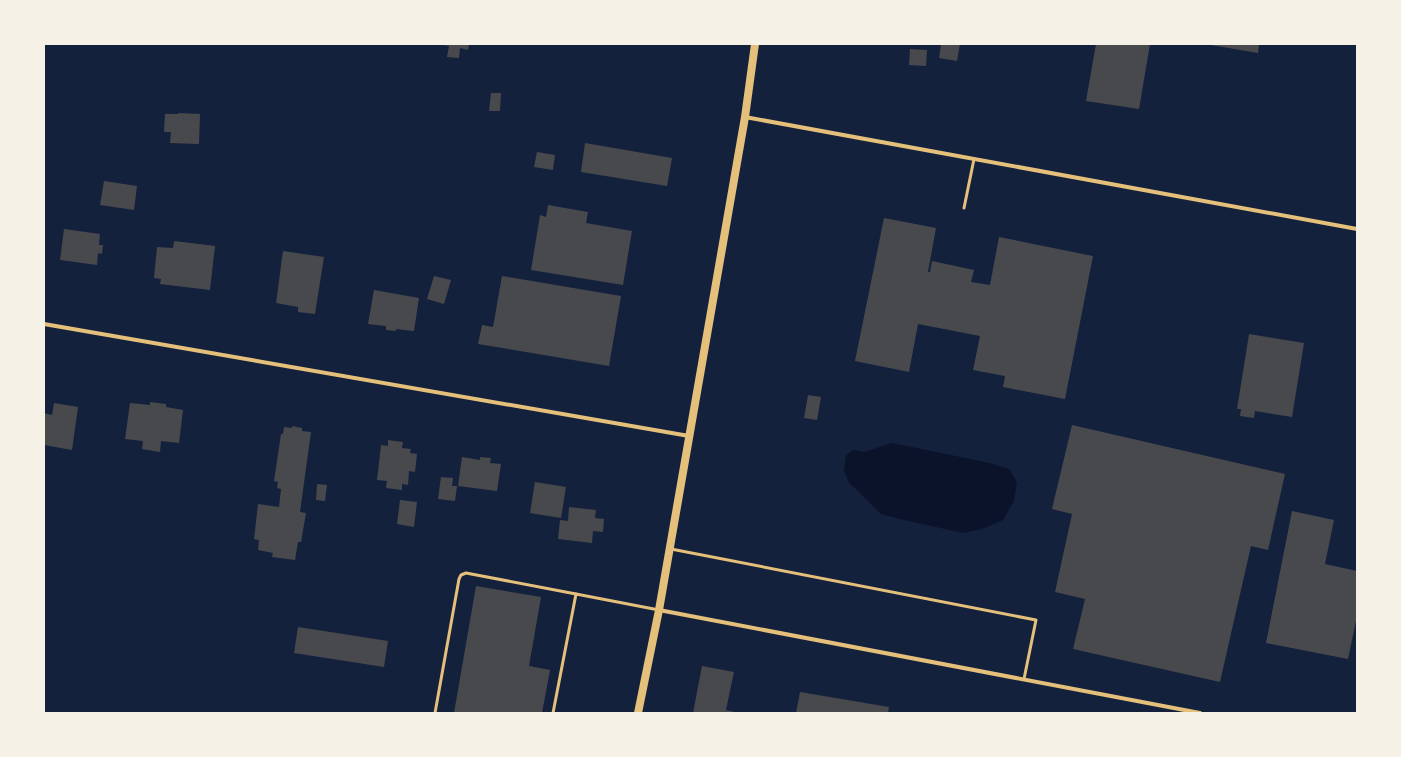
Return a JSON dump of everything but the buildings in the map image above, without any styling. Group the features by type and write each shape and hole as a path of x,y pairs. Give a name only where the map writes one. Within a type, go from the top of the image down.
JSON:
{"main road":[{"path":"638,713 659,610 745,116 755,44"}],"street":[{"path":"745,116 1357,229"},
{"path":"44,324 689,436"},
{"path":"659,610 1200,713"}],"lane":[{"path":"964,208 974,159"},
{"path":"669,549 1036,620 1024,679"},
{"path":"435,713 459,579 461,575 466,573 659,610"},
{"path":"553,713 576,594"}],"water":[{"path":"892,443 990,463 1009,469 1017,482 1014,501 1003,520 982,529 963,533 881,514 849,483 844,471 846,455 853,450 864,452"}]}
